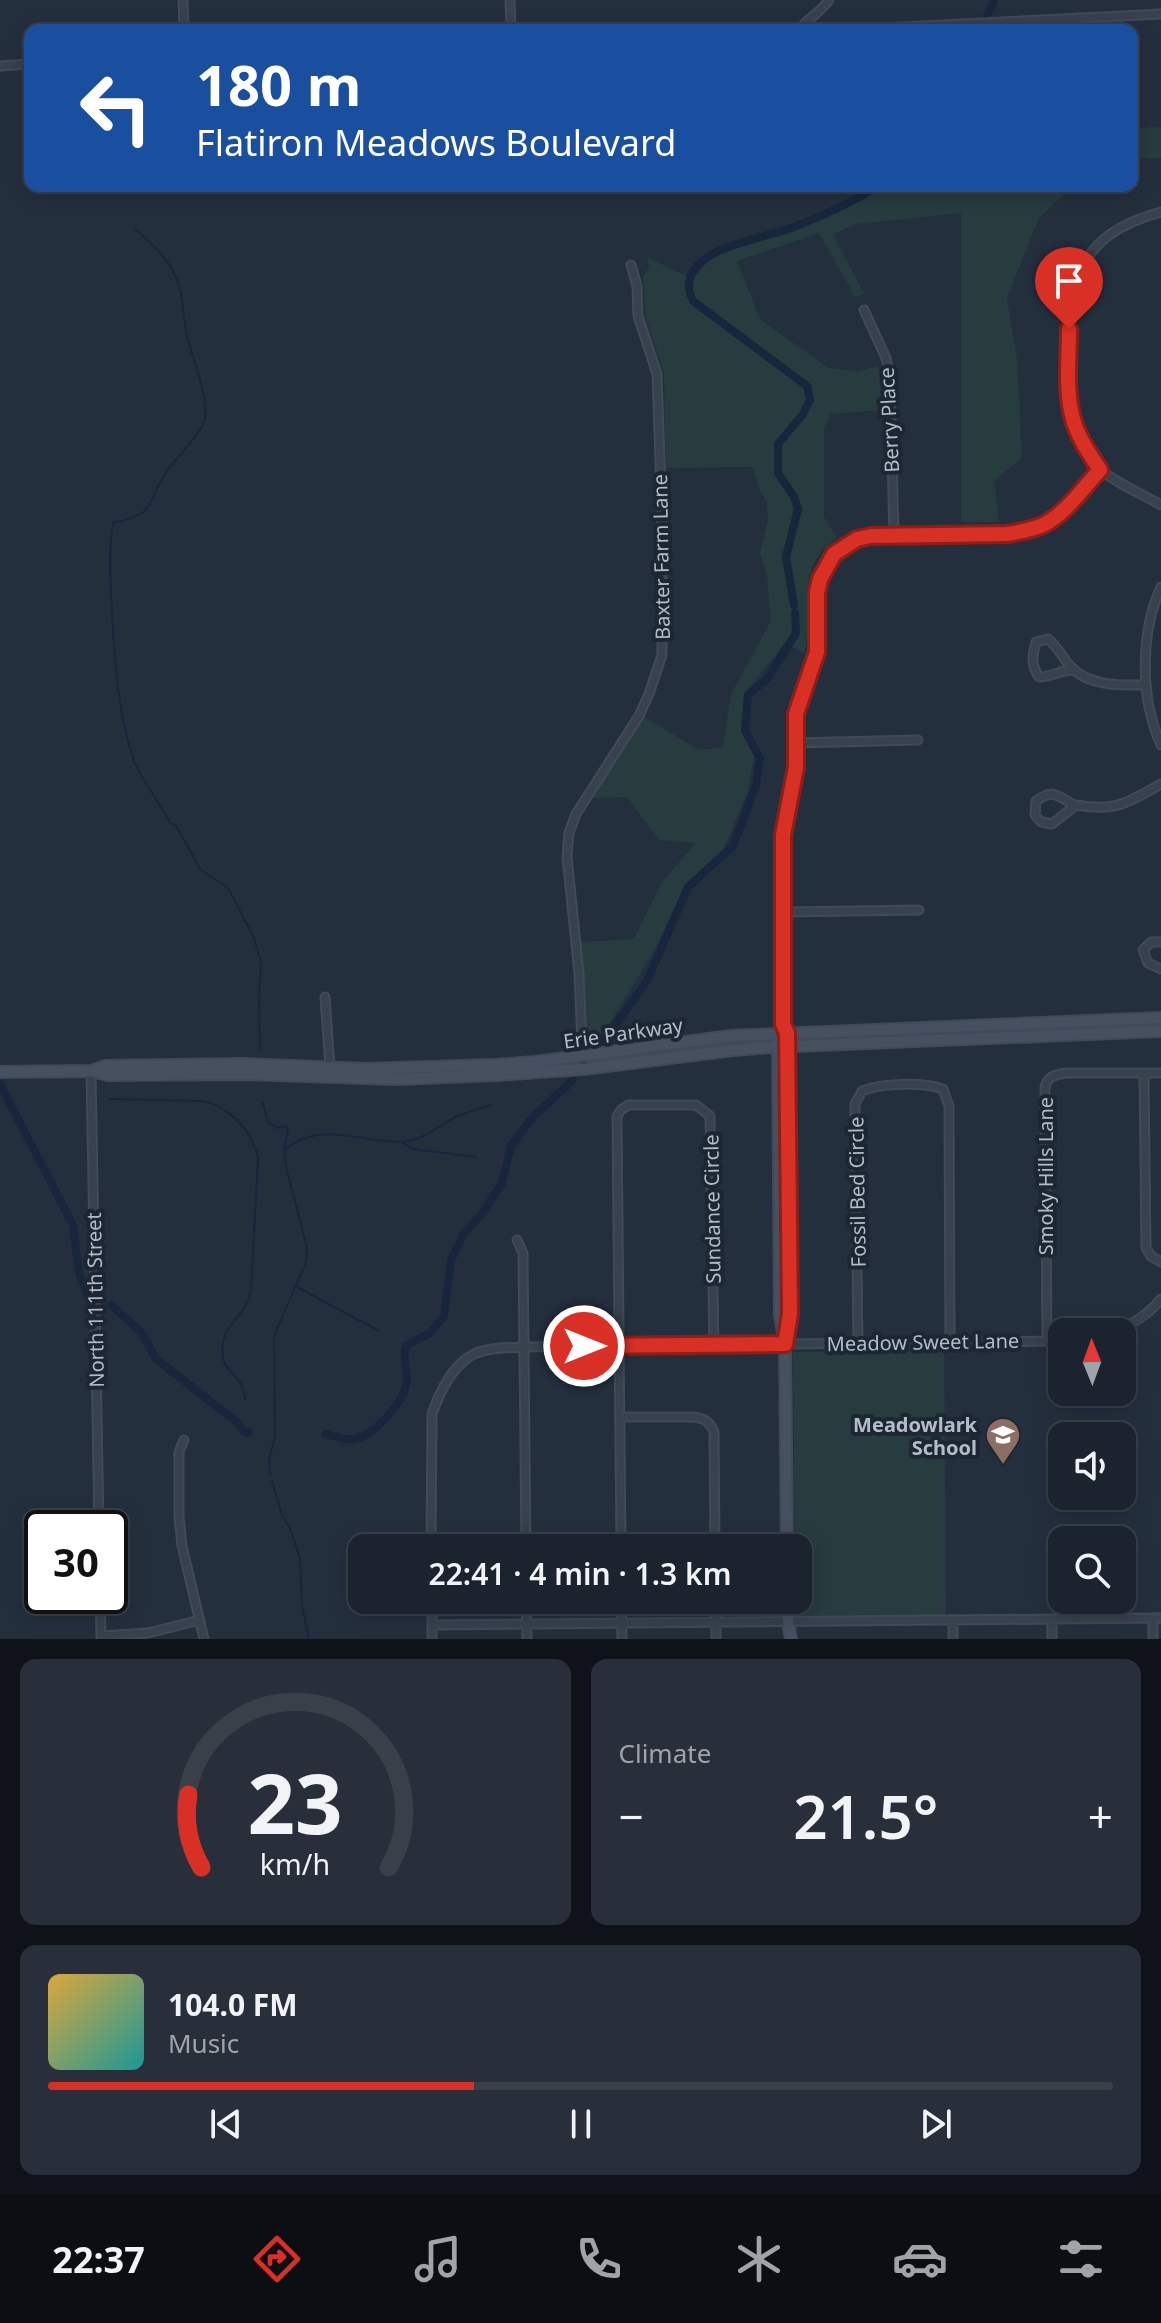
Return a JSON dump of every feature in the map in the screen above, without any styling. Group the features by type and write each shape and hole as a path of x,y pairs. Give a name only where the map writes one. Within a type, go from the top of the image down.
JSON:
{"main road":[{"name":"Erie Parkway","path":"91,1071 106,1066 159,1065 243,1064 381,1069 495,1065 783,1030 1161,1018"},
{"path":"783,1030 780,1300 785,1344 787,1534"},
{"name":"Erie Parkway","path":"0,1072 91,1071 108,1075 247,1074 396,1079 583,1069 733,1050 1161,1031"},
{"path":"788,1614 791,1639"},
{"path":"783,1639 788,1621"}],"street":[{"path":"183,0 184,24"},
{"path":"510,0 511,24"},
{"path":"803,24 829,0"},
{"path":"962,24 1161,14"},
{"path":"0,66 24,64"},
{"path":"1161,212 1137,218 1114,231 1094,250 1079,272 1071,299 1069,393 1072,418 1081,440 1100,470 1161,505"},
{"name":"Baxter Farm Lane","path":"583,1069 579,973 567,857 569,833 576,814 639,716 662,655 662,519 657,374 638,316 637,286 631,265"},
{"name":"Berry Place","path":"864,310 886,358 890,375 894,536"},
{"path":"783,1030 783,835 796,767 796,714 817,652 817,593 825,566 834,554 857,539 1026,531 1045,524 1066,508 1100,470"},
{"path":"1161,587 1150,616 1146,685 1150,713 1161,745"},
{"path":"1073,670 1057,646 1048,639 1036,642 1032,654 1033,668 1039,677 1073,670 1111,685 1146,685"},
{"path":"795,743 918,740"},
{"path":"1076,805 1052,824 1041,822 1035,815 1036,801 1044,794 1055,794 1076,805 1098,809 1122,806 1161,784"},
{"path":"784,912 919,910"},
{"path":"1161,942 1151,942 1143,950 1145,960 1161,969"},
{"path":"325,997 330,1067"},
{"name":"North 111th Street","path":"91,1071 99,1510"},
{"name":"Smoky Hills Lane","path":"1047,1341 1047,1080 1066,1073 1161,1073"},
{"path":"1144,1073 1146,1248 1151,1256 1161,1262"},
{"name":"Fossil Bed Circle","path":"858,1343 855,1104 862,1091 874,1086 927,1085 943,1089 949,1106 950,1342"},
{"name":"Sundance Circle","path":"619,1346 617,1116 628,1105 696,1105 710,1116 714,1345"},
{"path":"517,1240 523,1253 526,1534"},
{"path":"1136,1321 1161,1299"},
{"name":"Meadow Sweet Lane","path":"431,1534 432,1414 439,1394 469,1356 489,1350 524,1347 1047,1341"},
{"path":"619,1346 621,1534"},
{"path":"620,1417 693,1417 703,1418 710,1424 714,1432 715,1534"},
{"path":"184,1440 178,1464 182,1546 204,1639"},
{"path":"100,1614 101,1637 148,1633 200,1620"},
{"path":"432,1614 432,1639"},
{"path":"527,1614 527,1639"},
{"path":"622,1614 622,1639"},
{"path":"716,1614 716,1639"},
{"path":"432,1625 1157,1618 1153,1639"},
{"path":"1052,1619 1052,1639"},
{"path":"953,1620 953,1639"}],"green space":[{"path":"1161,127 1161,158 1138,158 1138,128"},
{"path":"869,192 1067,192 1039,218 1007,298 1017,359 1022,458 994,481 999,522 961,522 961,213 856,224 833,234 864,294 855,297 819,233 737,261 760,319 828,368 857,371 878,366 882,380 882,410 831,414 824,430 824,517 837,537 819,555 809,576 804,653 785,643 745,693 744,728 754,757 748,791 723,851 686,884 655,949 599,1041 587,1038 580,942 634,939 662,882 696,843 659,840 627,797 593,798 644,717 699,750 723,747 731,694 771,621 767,576 760,553 768,520 767,502 752,467 666,468 664,373 646,318 643,278 649,267 648,258 693,279 714,254 850,203"},
{"path":"944,1351 946,1615 796,1616 812,1614 812,1534 795,1534 793,1352"}],"waterway":[{"path":"987,16 994,0"},
{"path":"794,605 786,557 798,509 778,473 778,444 803,414 810,400 807,386 693,301 689,283 694,270 717,252 805,223 867,192"},
{"path":"135,229 163,256 178,282 187,335 202,387 205,418 199,431 167,470 147,509 113,523 110,558 112,615 121,707 139,772 170,824 175,824 200,869 228,888 254,938 261,962 260,1050"},
{"path":"602,1043 647,981 688,887 733,846 756,785 760,758 745,731 748,695 767,679 796,633 795,613"},
{"path":"325,1434 348,1439 363,1436 380,1424 395,1407 407,1381 407,1345 430,1333 444,1316 451,1260 464,1233 482,1214 502,1183 511,1146 533,1117 573,1080"},
{"path":"0,1084 73,1225 79,1273 87,1293"},
{"path":"110,1099 203,1101 213,1104 238,1121 255,1147 258,1157 251,1291 243,1310 227,1331 222,1349 226,1366 239,1380 245,1400"},
{"path":"263,1103 268,1123 277,1128 288,1128 284,1151 286,1167 307,1248 306,1262 274,1336 275,1437 269,1459 270,1474"},
{"path":"285,1150 298,1141 325,1134 408,1141 460,1115 491,1105"},
{"path":"402,1142 412,1149 477,1157"},
{"path":"295,1286 379,1331"},
{"path":"111,1305 141,1332 156,1359 237,1422 244,1432 248,1432"},
{"path":"272,1481 300,1558 302,1606 309,1639"}],"place":[{"name":"Meadowlark School","path":"1003,1466"}],"route":[{"path":"584,1346 785,1344 790,1314 787,1033 783,1024 783,825 796,767 796,714 817,652 817,593 820,579 834,554 857,539 871,536 1007,534 1045,524 1066,508 1100,470 1081,440 1072,418 1069,329"}]}
